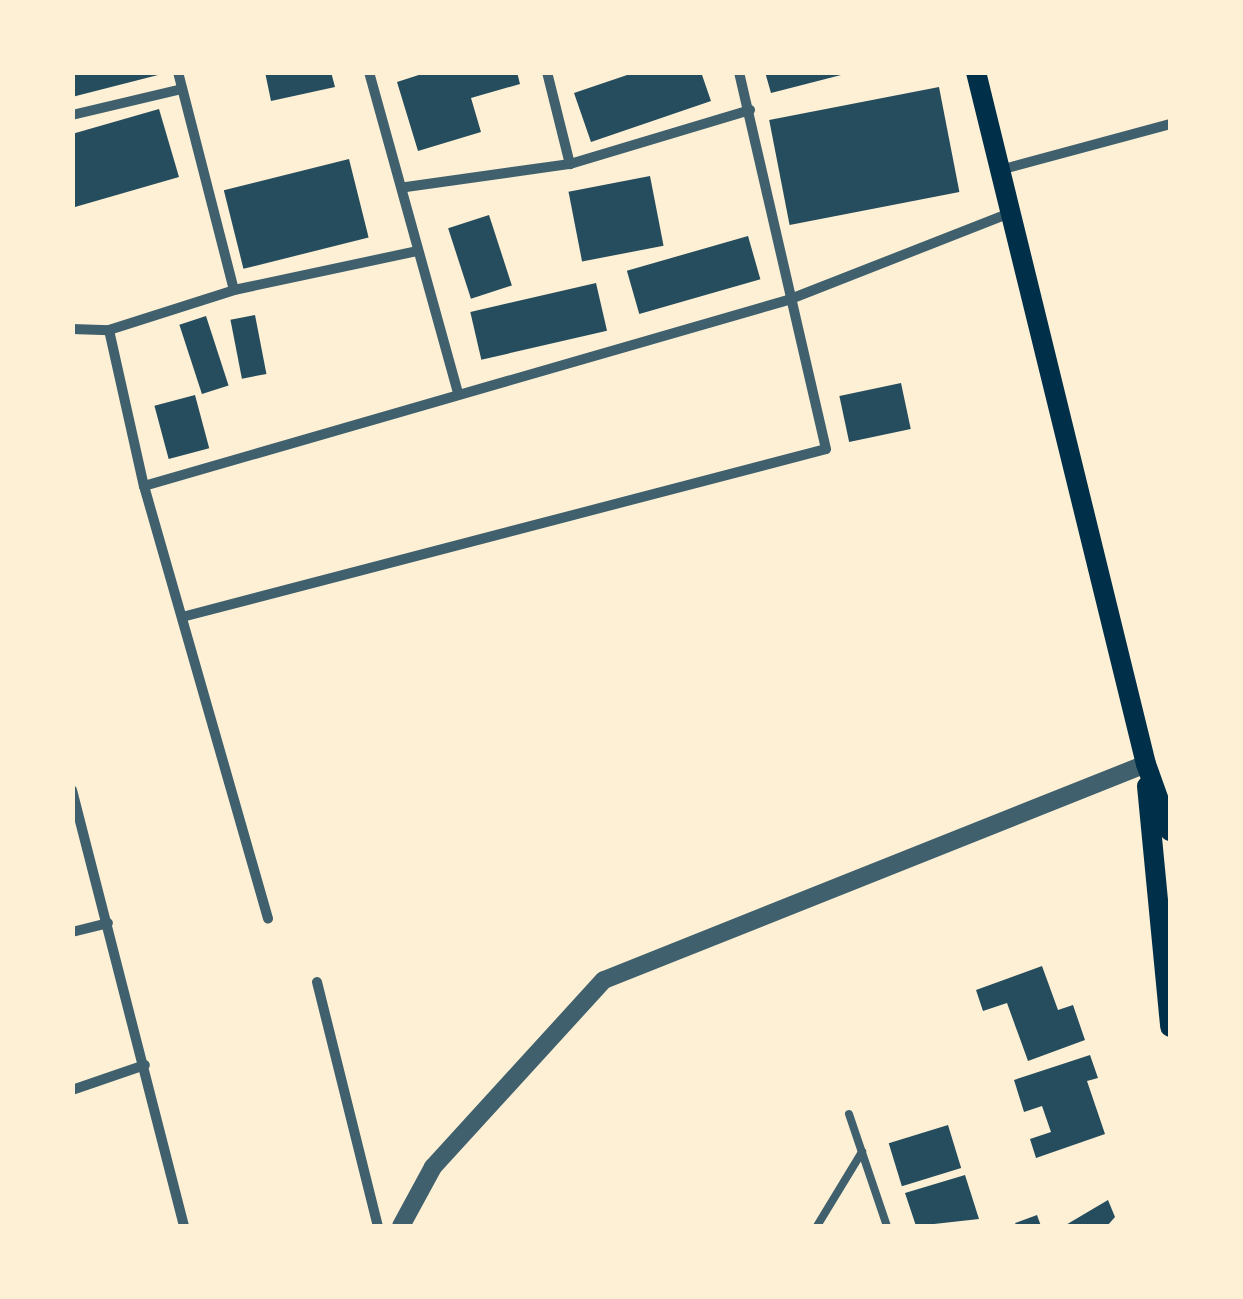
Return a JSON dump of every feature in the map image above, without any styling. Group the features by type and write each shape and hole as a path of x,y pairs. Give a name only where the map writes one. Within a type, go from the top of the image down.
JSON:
{"main road":[{"path":"976,72 1146,764 1170,830"},
{"path":"1146,764 1170,1027"}],"street":[{"path":"178,72 234,290"},
{"path":"369,72 406,187 418,252 456,390"},
{"path":"546,72 570,164"},
{"path":"186,616 826,449 788,300 740,72"},
{"path":"72,115 182,89"},
{"path":"406,187 570,164 750,110"},
{"path":"1000,170 1170,124"},
{"path":"144,486 456,390 788,300 1011,212"},
{"path":"72,329 110,330 234,290 418,252"},
{"path":"110,330 144,486 186,616 268,919"},
{"path":"401,1226 433,1168 604,980 1146,764"},
{"path":"72,790 184,1226"},
{"path":"72,932 108,923"},
{"path":"317,982 378,1226"},
{"path":"72,1090 145,1065"}],"lane":[{"path":"850,1114 887,1226"},
{"path":"817,1226 862,1152"}],"building":[{"path":"72,72 162,72 162,74 72,97"},
{"path":"265,72 331,72 335,87 271,101"},
{"path":"428,72 517,72 520,84 471,98 481,132 418,151 397,82"},
{"path":"636,72 701,72 711,101 591,142 574,93"},
{"path":"765,72 845,72 845,74 771,93"},
{"path":"939,87 959,192 790,225 769,120"},
{"path":"159,109 179,177 75,207 72,134"},
{"path":"349,159 369,238 243,269 224,190"},
{"path":"650,176 664,246 582,262 569,192"},
{"path":"489,215 512,285 471,299 448,228"},
{"path":"748,236 760,279 639,314 627,271"},
{"path":"596,283 607,331 481,360 470,312"},
{"path":"255,315 266,374 242,379 230,320"},
{"path":"206,316 229,385 202,394 179,325"},
{"path":"901,383 911,429 849,442 839,396"},
{"path":"195,395 209,448 169,459 154,406"},
{"path":"1042,966 1058,1010 1073,1005 1085,1040 1028,1061 1007,1003 983,1011 976,990"},
{"path":"1090,1055 1098,1078 1087,1081 1105,1134 1036,1158 1030,1139 1051,1132 1042,1106 1024,1112 1014,1080"},
{"path":"948,1125 961,1168 902,1186 889,1143"},
{"path":"965,1175 979,1219 916,1226 905,1193"},
{"path":"1108,1200 1115,1217 1107,1226 1064,1226"},
{"path":"1037,1215 1041,1226 1015,1223"}]}
